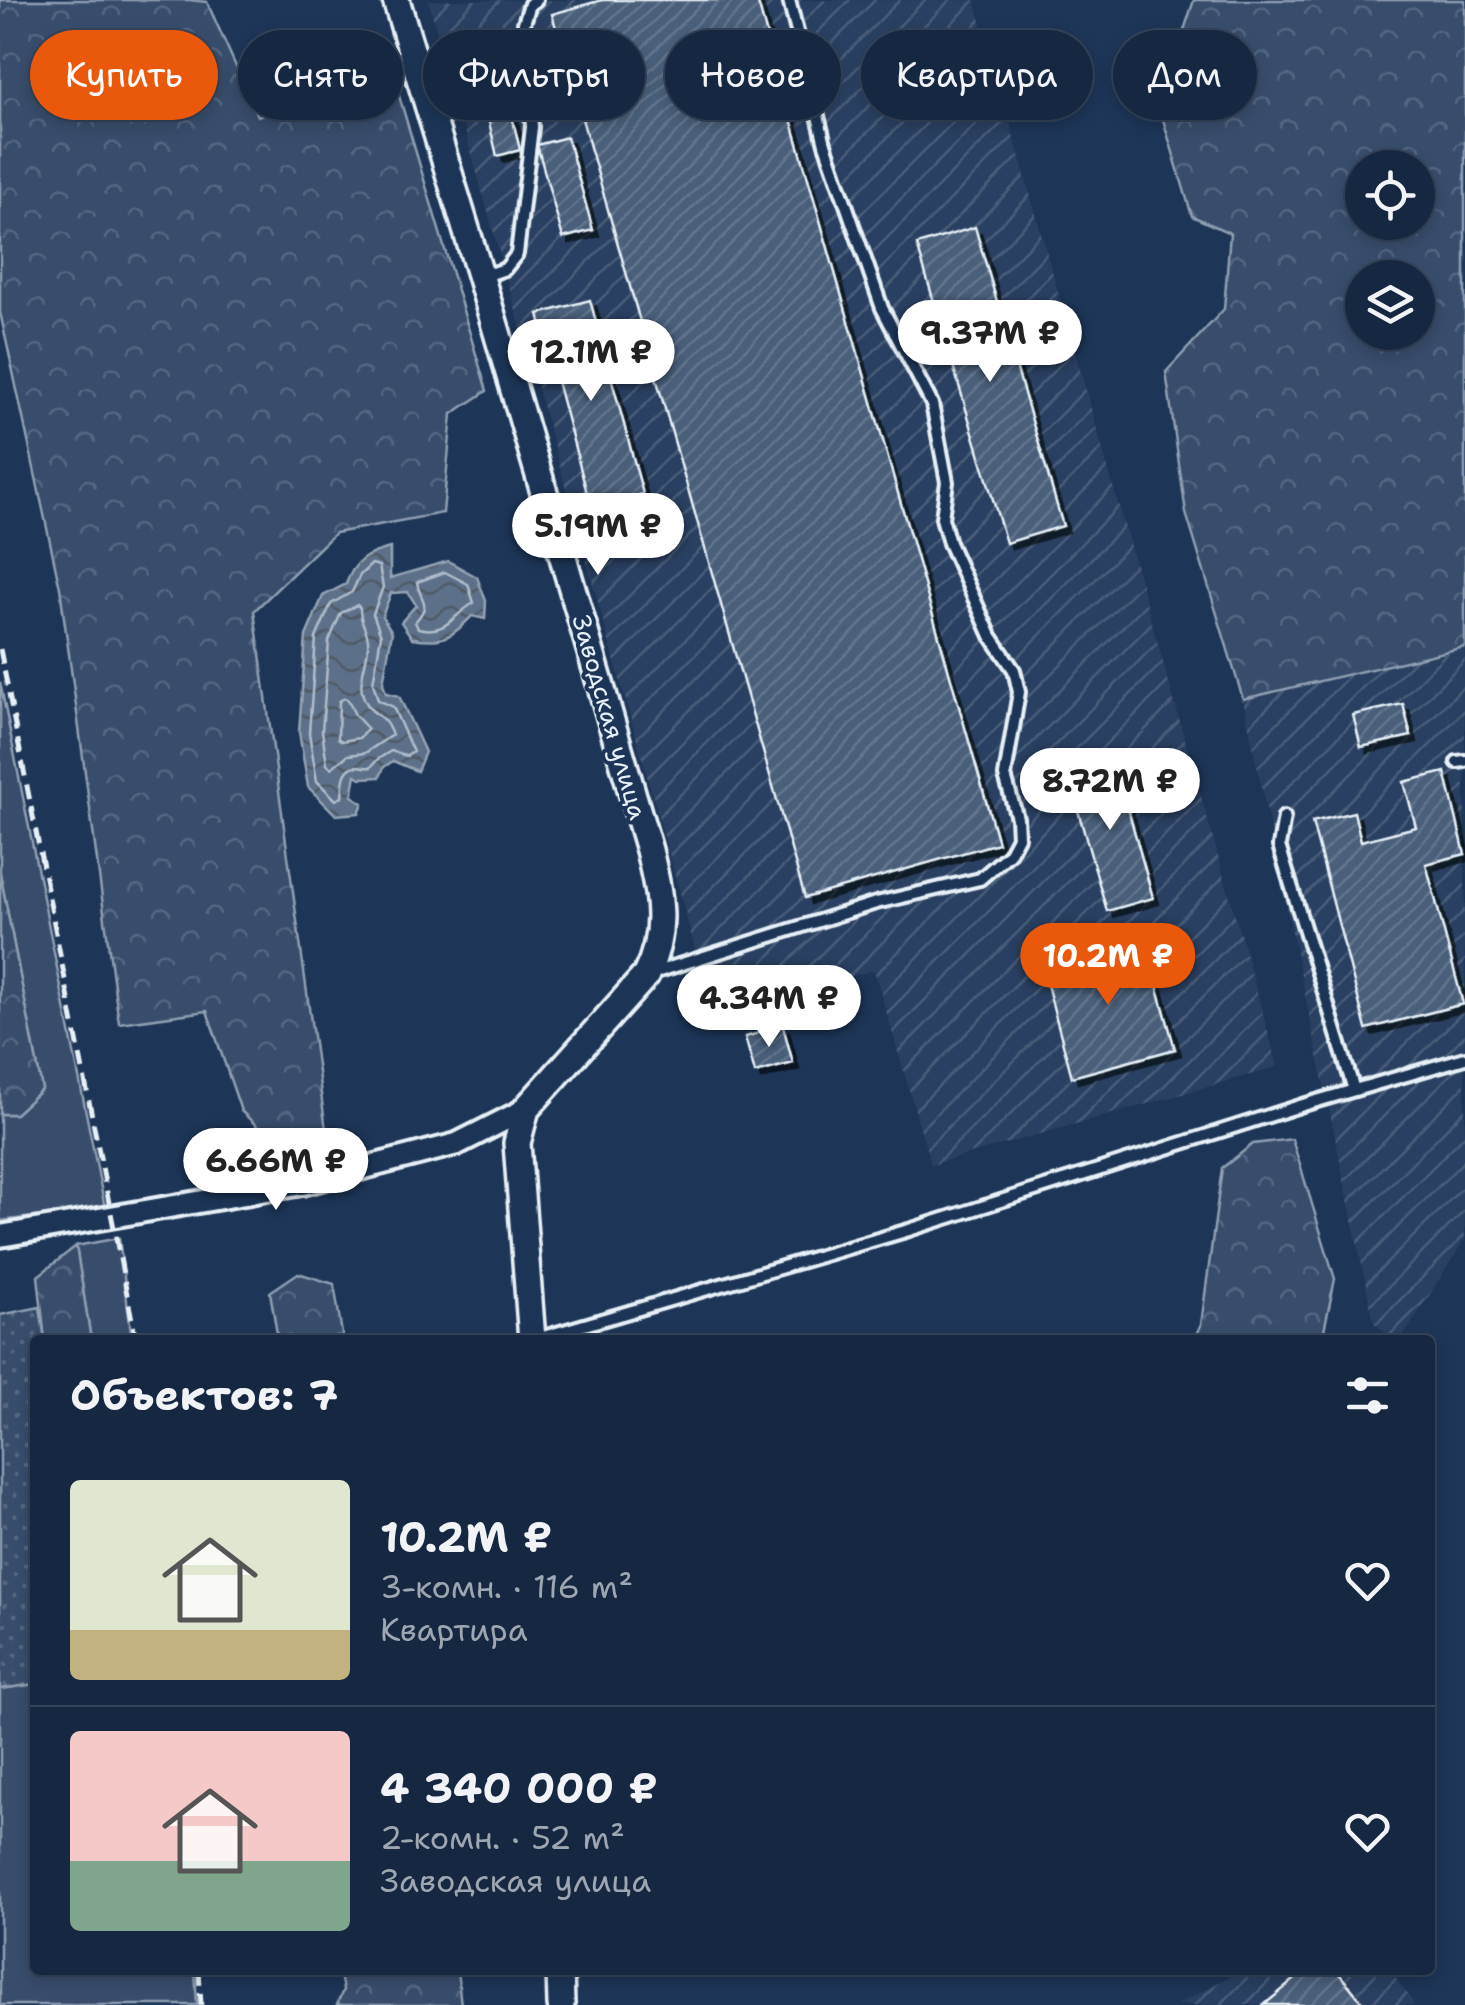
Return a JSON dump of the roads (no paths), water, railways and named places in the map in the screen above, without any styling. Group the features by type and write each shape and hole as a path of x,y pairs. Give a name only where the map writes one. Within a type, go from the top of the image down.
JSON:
{"street":[{"name":"Заводская улица","path":"396,0 482,278 658,891 660,926 656,954 646,975 526,1109"},
{"path":"0,1236 302,1184 457,1144 526,1109"},
{"path":"526,1109 517,1143 532,1335"},
{"path":"560,1975 562,2005"}],"lane":[{"path":"482,278 505,269 517,254 532,127 524,23 530,4 536,0"},
{"path":"646,975 876,903 980,879 1010,854 1018,837 1005,776 1020,692 1014,670 991,636 949,543 942,518 947,482 932,404 882,308 825,144 788,0"},
{"path":"1284,818 1278,846 1354,1090"},
{"path":"549,1335 909,1230 1465,1058"}],"water":[{"path":"390,548 390,578 448,561 477,577 486,601 485,619 472,616 452,634 439,639 412,638 401,622 416,605 408,592 391,593 382,616 392,632 383,683 386,693 399,696 425,752 417,771 393,761 384,767 380,777 356,775 352,796 363,803 359,813 336,815 308,787 299,732 306,636 323,596 346,584 362,560"}],"railway":[{"path":"0,649 135,1335"},
{"path":"199,1975 201,2005"}]}
